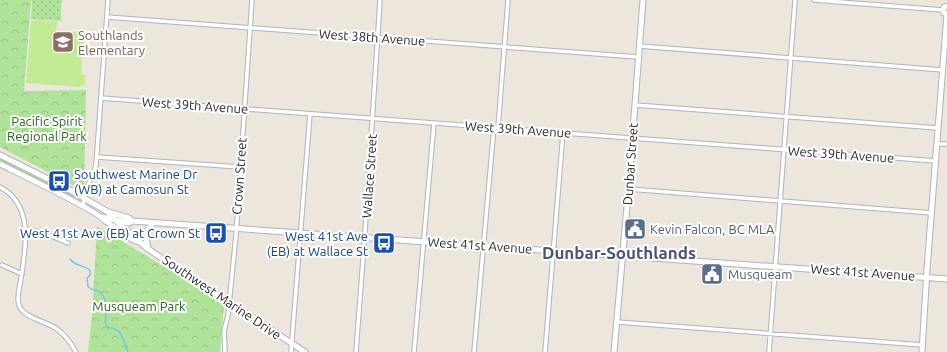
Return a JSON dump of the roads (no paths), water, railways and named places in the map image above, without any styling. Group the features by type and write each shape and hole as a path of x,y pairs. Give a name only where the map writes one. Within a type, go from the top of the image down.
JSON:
{"main road":[{"name":"Dunbar Street","path":"614,352 643,0"},
{"path":"922,352 938,128 945,77 943,70 946,11"},
{"name":"Southwest Marine Drive","path":"0,155 108,212 139,242"},
{"name":"Southwest Marine Drive","path":"0,164 102,217 104,220 128,236 305,352"},
{"name":"West 41st Avenue","path":"108,212 129,218 132,221"},
{"name":"West 41st Avenue","path":"102,217 129,223 132,221 300,232 947,278"},
{"path":"148,248 145,234 153,223"}],"street":[{"path":"84,207 83,198 95,171 97,157 108,0"},
{"name":"Crown Street","path":"225,352 224,331 230,302 252,0"},
{"name":"Wallace Street","path":"356,352 380,0"},
{"path":"474,352 483,246 505,48 508,0"},
{"path":"769,352 795,0"},
{"path":"814,0 946,11"},
{"name":"West 38th Avenue","path":"107,17 638,58"},
{"path":"639,46 943,70"},
{"name":"West 39th Avenue","path":"101,98 936,161"},
{"path":"635,105 938,128"},
{"path":"291,352 310,114"},
{"path":"414,352 434,123"},
{"path":"545,352 563,133"},
{"path":"937,144 947,144"},
{"path":"97,157 240,167"},
{"path":"0,187 10,194 21,210 26,229 26,246 18,296 19,306 23,312 33,318 44,321 66,337 76,352"},
{"path":"628,189 932,213"},
{"path":"26,229 49,235 68,243"},
{"path":"2,265 22,274"},
{"path":"617,322 923,345"}],"waterway":[{"path":"70,259 74,263 90,270 90,275 87,278 88,287 98,291 104,297 106,305 105,322 107,327 113,328 120,333 128,352"}],"place":[{"name":"Southlands Elementary","path":"63,42"},
{"name":"Southwest Marine Dr (WB) at Camosun St","path":"59,181"},
{"name":"Kevin Falcon, BC MLA","path":"635,229"},
{"name":"West 41st Ave (EB) at Crown St","path":"216,233"},
{"name":"West 41st Ave (EB) at Wallace St","path":"384,243"},
{"name":"Musqueam","path":"712,274"}],"district":[{"name":"Dunbar-Southlands","path":"619,253"}],"park label":[{"name":"Pacific Spirit Regional Park","path":"47,128"},
{"name":"Musqueam Park","path":"139,306"}]}
